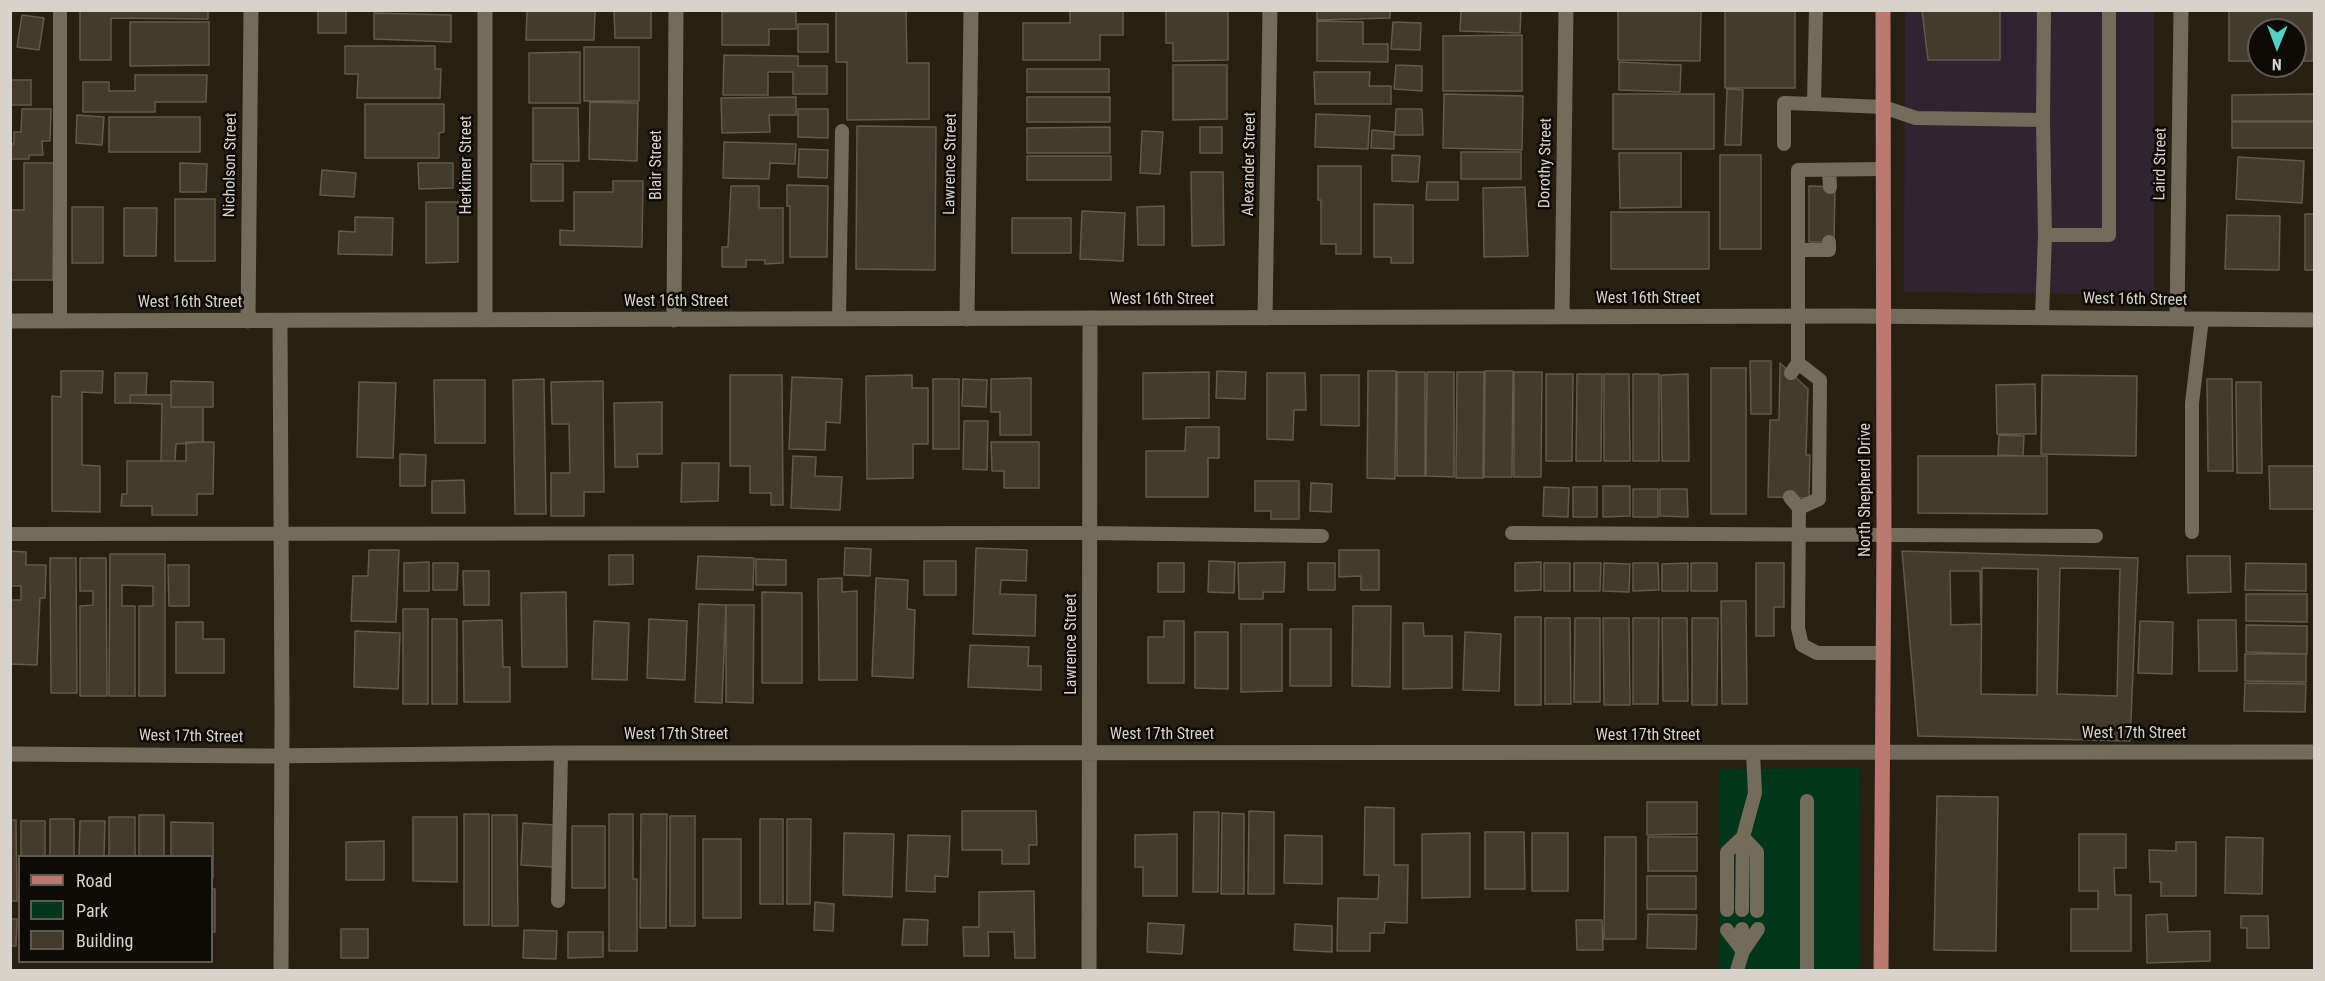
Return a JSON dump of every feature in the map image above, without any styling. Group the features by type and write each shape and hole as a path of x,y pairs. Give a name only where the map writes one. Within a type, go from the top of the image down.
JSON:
{"main road":[{"name":"North Shepherd Drive","path":"1881,970 1884,536 1883,10"}],"street":[{"name":"Nicholson Street","path":"248,321 250,10"},
{"name":"Herkimer Street","path":"485,320 486,10"},
{"name":"Blair Street","path":"674,320 675,10"},
{"name":"Lawrence Street","path":"967,319 971,10"},
{"name":"Alexander Street","path":"1265,318 1270,10"},
{"name":"Dorothy Street","path":"1562,317 1566,10"},
{"name":"Laird Street","path":"2177,318 2181,10"},
{"name":"West 16th Street","path":"10,321 1798,316 2314,320"},
{"name":"Lawrence Street","path":"1089,970 1090,318"},
{"path":"280,321 281,970"},
{"name":"West 17th Street","path":"10,754 282,756 561,753 2314,752"}],"lane":[{"path":"60,10 60,321"},
{"path":"1814,104 1816,10"},
{"path":"2042,317 2045,235 2044,10"},
{"path":"2045,235 2109,235 2109,10"},
{"path":"1784,144 1784,103 1883,107 1917,118 2043,120"},
{"path":"839,319 842,130"},
{"path":"1883,169 1798,170 1804,201 1804,229 1798,250 1795,368 1820,380 1819,499 1794,503 1798,534 1798,628 1802,645 1817,653 1883,653"},
{"path":"1829,170 1830,187"},
{"path":"1798,250 1829,250 1829,242"},
{"path":"2192,532 2192,403 2202,319"},
{"path":"10,534 1090,533 1322,536"},
{"path":"1512,533 2096,536"},
{"path":"558,901 561,753"},
{"path":"1742,910 1743,837 1755,793 1753,753"},
{"path":"1807,801 1807,970"},
{"path":"1727,910 1727,852 1743,837"},
{"path":"1743,837 1757,852 1757,911"},
{"path":"1742,929 1743,951"},
{"path":"1737,970 1743,951 1758,929"},
{"path":"1727,930 1743,951"}],"shaded area":[{"path":"1905,11 2154,11 2154,295 1904,292"}],"green space":[{"path":"1859,768 1860,970 1720,970 1720,769"}],"building":[{"path":"80,10 208,10 208,19 111,18 111,60 80,60"},
{"path":"318,10 346,10 346,33 318,33"},
{"path":"527,10 595,10 594,40 526,40"},
{"path":"614,10 651,10 651,38 615,38"},
{"path":"836,10 906,10 907,63 929,63 929,119 847,120 847,62 836,62"},
{"path":"1070,10 1123,10 1123,35 1100,35 1100,60 1023,60 1023,23 1070,23"},
{"path":"1166,10 1228,10 1228,60 1173,61 1173,43 1166,43"},
{"path":"1317,10 1390,10 1390,18 1317,20"},
{"path":"1461,10 1521,10 1520,33 1460,31"},
{"path":"1618,10 1701,10 1700,61 1618,60"},
{"path":"1725,10 1795,10 1795,88 1725,88"},
{"path":"1922,10 2000,10 2000,60 1928,60"},
{"path":"2229,10 2313,10 2313,61 2307,61 2307,18 2247,18 2247,61 2229,61"},
{"path":"722,12 796,12 796,29 769,29 769,45 722,45"},
{"path":"374,13 451,15 451,42 374,39"},
{"path":"22,15 44,18 39,50 17,47"},
{"path":"1317,21 1363,22 1363,44 1388,44 1388,62 1317,61"},
{"path":"130,22 209,22 209,65 130,66"},
{"path":"1393,22 1421,23 1420,50 1391,49"},
{"path":"798,24 828,24 828,52 798,52"},
{"path":"1522,35 1522,91 1443,91 1443,36"},
{"path":"345,46 435,46 435,69 441,69 440,98 357,98 358,74 345,74"},
{"path":"584,47 639,47 639,101 584,101"},
{"path":"580,52 580,103 529,103 529,53"},
{"path":"724,55 798,56 798,66 827,66 827,94 793,94 793,72 768,72 768,95 723,95"},
{"path":"1619,62 1681,65 1680,92 1619,90"},
{"path":"1173,65 1227,65 1227,119 1173,120"},
{"path":"1396,65 1422,66 1422,91 1394,89"},
{"path":"1027,69 1109,69 1109,92 1027,92"},
{"path":"1314,72 1370,72 1369,86 1391,86 1391,104 1315,104"},
{"path":"135,75 207,75 206,102 155,102 155,112 83,112 83,82 109,82 109,91 135,91"},
{"path":"10,80 31,80 31,105 10,105"},
{"path":"1727,89 1743,90 1741,145 1725,145"},
{"path":"1444,94 1523,96 1522,150 1443,148"},
{"path":"1613,94 1714,94 1714,149 1613,149"},
{"path":"2314,94 2314,121 2232,121 2232,95"},
{"path":"796,97 796,115 769,115 770,132 722,133 721,98"},
{"path":"1027,97 1110,97 1110,122 1027,122"},
{"path":"590,102 638,103 637,161 589,159"},
{"path":"365,104 444,104 444,132 439,133 439,158 365,158"},
{"path":"533,108 578,108 579,161 533,161"},
{"path":"22,109 51,109 50,141 42,141 43,155 29,155 29,159 10,159 10,144 14,144 14,132 21,132"},
{"path":"798,109 828,109 828,138 798,137"},
{"path":"1396,109 1422,109 1423,135 1395,135"},
{"path":"1316,114 1370,116 1368,149 1315,147"},
{"path":"77,115 104,117 102,145 76,143"},
{"path":"109,117 200,117 200,152 109,152"},
{"path":"2232,122 2314,122 2314,148 2232,148"},
{"path":"857,126 936,127 935,270 856,269"},
{"path":"1110,127 1110,153 1027,153 1027,128"},
{"path":"1200,127 1222,127 1222,153 1200,153"},
{"path":"1372,130 1394,132 1394,149 1371,148"},
{"path":"1142,131 1163,132 1160,174 1140,173"},
{"path":"724,142 796,144 795,164 770,163 769,179 723,178"},
{"path":"799,149 828,150 827,178 798,177"},
{"path":"1461,152 1521,152 1521,179 1461,179"},
{"path":"1619,153 1681,153 1681,207 1620,208"},
{"path":"1392,155 1420,156 1418,182 1392,181"},
{"path":"1720,155 1761,155 1761,249 1720,249"},
{"path":"1027,156 1111,156 1111,180 1027,180"},
{"path":"2238,157 2304,161 2302,203 2236,199"},
{"path":"24,163 54,163 53,280 10,280 10,210 24,210"},
{"path":"180,163 207,164 206,192 180,192"},
{"path":"418,163 453,163 453,188 419,189"},
{"path":"531,164 563,164 563,201 531,201"},
{"path":"1318,166 1361,166 1361,254 1336,254 1336,244 1321,244"},
{"path":"322,170 356,173 354,197 320,195"},
{"path":"1191,172 1223,172 1224,245 1192,246"},
{"path":"613,181 643,181 642,247 560,245 560,230 574,231 574,192 613,192"},
{"path":"1427,182 1458,182 1458,200 1426,200"},
{"path":"787,185 828,186 827,257 790,257 790,206 787,206"},
{"path":"731,186 759,186 759,208 783,208 783,263 765,264 765,260 746,260 746,267 722,267 722,247 728,247"},
{"path":"1809,186 1835,187 1834,242 1809,242"},
{"path":"1525,187 1528,256 1484,257 1483,188"},
{"path":"175,199 215,199 215,261 175,261"},
{"path":"426,202 458,202 458,262 426,263"},
{"path":"1374,204 1413,205 1413,263 1391,263 1391,257 1374,257"},
{"path":"1164,206 1164,245 1138,245 1137,207"},
{"path":"72,207 103,207 103,263 72,263"},
{"path":"124,208 157,208 156,256 124,256"},
{"path":"1082,211 1125,213 1123,261 1080,259"},
{"path":"1611,212 1709,212 1709,269 1611,269"},
{"path":"2305,214 2314,214 2314,270 2305,270"},
{"path":"2227,215 2280,216 2279,270 2225,269"},
{"path":"355,217 393,218 392,255 338,254 339,231 355,232"},
{"path":"1012,218 1071,218 1071,253 1012,253"},
{"path":"1750,361 1771,361 1771,414 1751,414"},
{"path":"1780,363 1808,389 1806,455 1810,455 1809,498 1768,497 1770,420 1779,420"},
{"path":"1711,368 1746,368 1746,514 1711,514"},
{"path":"61,371 103,371 102,393 82,392 82,465 100,466 100,512 52,511 52,396 61,397"},
{"path":"1217,371 1246,372 1245,399 1216,398"},
{"path":"1368,371 1396,371 1395,479 1367,478"},
{"path":"1485,371 1513,371 1512,477 1484,477"},
{"path":"1209,372 1209,418 1143,419 1143,373"},
{"path":"1397,372 1425,372 1425,476 1397,476"},
{"path":"1427,372 1454,372 1454,477 1426,476"},
{"path":"1457,372 1484,372 1483,478 1456,478"},
{"path":"1514,372 1542,372 1541,477 1514,477"},
{"path":"115,373 147,373 146,395 130,395 130,403 115,403"},
{"path":"1267,373 1305,373 1306,410 1294,410 1293,440 1267,439"},
{"path":"1546,374 1573,374 1572,461 1546,461"},
{"path":"1577,374 1602,374 1601,461 1576,461"},
{"path":"1604,374 1629,374 1630,461 1604,461"},
{"path":"1633,374 1659,374 1659,461 1633,461"},
{"path":"1688,374 1689,461 1662,461 1661,375"},
{"path":"730,375 782,375 783,505 771,505 771,493 750,493 750,466 730,466"},
{"path":"912,375 912,388 928,388 928,444 913,444 913,478 867,479 866,376"},
{"path":"1321,375 1359,375 1359,426 1321,425"},
{"path":"2042,375 2137,376 2136,456 2041,454"},
{"path":"792,377 842,379 840,423 826,422 825,450 789,449"},
{"path":"1031,378 1031,435 1000,435 1000,412 991,412 991,379"},
{"path":"544,379 546,514 515,514 513,380"},
{"path":"933,379 959,379 959,449 933,449"},
{"path":"963,379 987,380 986,407 962,406"},
{"path":"2207,379 2232,379 2233,471 2208,471"},
{"path":"434,380 485,380 485,443 435,443"},
{"path":"171,381 213,382 213,407 171,407"},
{"path":"603,381 604,492 584,492 584,516 551,516 551,473 570,473 569,424 552,424 551,382"},
{"path":"359,382 396,383 393,458 357,457"},
{"path":"2236,382 2261,382 2262,473 2237,473"},
{"path":"2035,384 2036,434 1997,434 1996,385"},
{"path":"130,395 171,395 171,407 203,407 203,442 176,444 175,461 161,461 162,404 130,403"},
{"path":"662,402 662,454 637,454 638,467 615,467 614,403"},
{"path":"964,421 988,421 987,470 963,469"},
{"path":"1186,427 1219,427 1219,458 1208,458 1208,497 1146,497 1146,451 1185,451"},
{"path":"1999,435 2024,436 2023,456 1998,455"},
{"path":"186,442 214,442 213,494 197,494 197,515 152,515 152,506 121,506 122,494 127,494 127,461 186,461"},
{"path":"991,442 1039,442 1039,488 1004,488 1004,471 992,471"},
{"path":"400,454 426,455 425,486 400,486"},
{"path":"793,456 816,457 815,476 842,477 840,510 791,508"},
{"path":"1918,456 2047,456 2047,514 1918,513"},
{"path":"682,463 719,463 718,501 681,502"},
{"path":"2269,466 2314,466 2314,509 2270,509"},
{"path":"464,480 465,513 432,513 432,481"},
{"path":"1255,481 1299,481 1299,519 1271,519 1271,511 1255,511"},
{"path":"1311,483 1332,484 1331,512 1310,511"},
{"path":"1603,486 1630,486 1630,516 1603,517"},
{"path":"1544,487 1569,488 1568,517 1543,516"},
{"path":"1573,487 1597,487 1597,517 1573,517"},
{"path":"1633,489 1658,489 1658,517 1633,517"},
{"path":"1660,489 1687,489 1688,517 1660,516"},
{"path":"845,548 871,549 870,576 844,575"},
{"path":"976,548 1027,550 1026,581 1001,580 1000,594 1036,595 1035,636 973,634"},
{"path":"369,550 399,550 396,622 351,621 353,576 368,576"},
{"path":"1339,550 1379,550 1379,590 1361,590 1361,576 1339,577"},
{"path":"10,551 26,552 26,565 46,565 45,598 40,598 37,665 10,664 10,600 21,600 21,586 10,586"},
{"path":"1902,551 2138,558 2130,741 1918,736"},
{"path":"110,554 165,554 165,696 139,696 139,606 153,606 153,586 122,585 122,606 135,606 135,696 109,696"},
{"path":"609,555 633,555 633,584 609,585"},
{"path":"698,556 754,558 753,590 696,589"},
{"path":"2187,556 2230,556 2231,592 2188,593"},
{"path":"50,558 76,558 77,693 51,693"},
{"path":"80,558 106,558 107,696 80,696 80,606 93,605 93,591 80,591"},
{"path":"756,559 786,560 786,585 756,585"},
{"path":"924,561 956,561 956,595 924,595"},
{"path":"1209,561 1235,562 1234,593 1208,592"},
{"path":"429,562 429,591 404,591 404,563"},
{"path":"1285,562 1284,592 1263,592 1263,599 1239,599 1238,563"},
{"path":"1541,562 1541,590 1515,591 1515,563"},
{"path":"433,563 458,563 457,590 433,590"},
{"path":"1158,563 1184,563 1184,592 1158,592"},
{"path":"1308,563 1335,563 1335,590 1308,590"},
{"path":"1544,563 1570,563 1570,591 1544,591"},
{"path":"1574,563 1601,563 1600,591 1574,591"},
{"path":"1604,563 1630,564 1629,592 1603,591"},
{"path":"1633,563 1658,563 1659,590 1633,591"},
{"path":"1688,563 1688,591 1662,591 1662,564"},
{"path":"1691,563 1717,563 1717,591 1691,591"},
{"path":"1756,563 1784,563 1784,607 1774,607 1774,636 1756,636"},
{"path":"2246,563 2306,564 2306,591 2245,590"},
{"path":"168,565 189,565 189,606 169,606"},
{"path":"1982,568 2038,569 2037,695 1981,694"},
{"path":"2060,568 2120,569 2117,696 2057,694"},
{"path":"463,571 489,571 489,605 464,605"},
{"path":"1950,571 1980,571 1981,624 1951,625"},
{"path":"842,578 842,592 857,591 857,680 819,680 818,579"},
{"path":"876,578 908,580 907,609 915,610 913,678 872,676"},
{"path":"566,592 567,667 522,667 521,593"},
{"path":"762,592 802,593 802,683 762,683"},
{"path":"2246,594 2307,594 2307,622 2246,621"},
{"path":"1721,601 1746,601 1747,704 1722,704"},
{"path":"699,604 726,605 722,703 695,702"},
{"path":"726,605 754,605 753,703 726,702"},
{"path":"1353,606 1391,606 1390,687 1352,686"},
{"path":"403,609 428,609 428,704 403,704"},
{"path":"1515,617 1541,617 1541,705 1515,705"},
{"path":"1545,618 1570,618 1571,704 1545,704"},
{"path":"1575,618 1600,618 1600,702 1574,702"},
{"path":"1603,618 1629,618 1630,705 1604,705"},
{"path":"1633,618 1659,618 1658,704 1633,704"},
{"path":"1662,618 1687,618 1688,701 1663,701"},
{"path":"1692,618 1718,618 1717,705 1692,705"},
{"path":"432,619 457,619 457,704 432,704"},
{"path":"649,619 687,621 685,680 647,678"},
{"path":"502,620 503,667 510,667 510,702 464,702 463,621"},
{"path":"2198,620 2236,620 2237,671 2199,671"},
{"path":"594,621 629,623 627,680 592,679"},
{"path":"1164,621 1184,621 1184,683 1148,683 1148,637 1164,637"},
{"path":"2140,621 2173,622 2172,674 2138,673"},
{"path":"176,622 203,622 203,639 224,639 224,673 176,673"},
{"path":"1403,623 1423,623 1424,636 1452,636 1452,688 1403,689"},
{"path":"1241,624 1282,624 1282,691 1241,692"},
{"path":"2246,625 2307,626 2307,654 2246,652"},
{"path":"1290,629 1331,629 1331,686 1290,686"},
{"path":"355,631 400,633 398,689 354,687"},
{"path":"1195,632 1228,632 1228,689 1195,688"},
{"path":"1465,632 1501,634 1499,691 1463,690"},
{"path":"970,645 1029,647 1028,666 1041,666 1041,690 968,687"},
{"path":"2245,654 2306,654 2306,682 2245,681"},
{"path":"2245,683 2306,684 2305,712 2244,711"},
{"path":"1937,796 1998,797 1996,951 1934,950"},
{"path":"1647,802 1697,802 1697,834 1647,835"},
{"path":"1365,807 1394,808 1394,865 1408,865 1407,923 1385,922 1384,933 1370,933 1370,951 1337,951 1338,898 1378,899 1379,875 1364,875"},
{"path":"962,811 1036,811 1037,845 1029,845 1029,864 1002,864 1002,850 962,850"},
{"path":"1249,811 1274,812 1274,894 1248,894"},
{"path":"1194,812 1219,812 1218,892 1193,892"},
{"path":"1222,813 1244,814 1244,894 1221,894"},
{"path":"464,814 489,814 489,925 464,925"},
{"path":"609,814 633,814 633,879 637,879 637,951 609,951"},
{"path":"641,814 667,814 666,928 640,928"},
{"path":"139,815 164,815 164,855 139,855"},
{"path":"492,815 517,815 518,926 492,926"},
{"path":"670,816 695,816 695,926 670,926"},
{"path":"109,817 135,817 135,855 109,855"},
{"path":"413,817 457,817 457,882 413,881"},
{"path":"50,819 74,819 74,855 50,855"},
{"path":"760,819 783,819 783,904 760,904"},
{"path":"787,819 811,819 810,904 787,904"},
{"path":"10,820 16,820 17,901 10,901"},
{"path":"21,821 45,821 45,855 21,855"},
{"path":"80,821 105,821 104,855 79,855"},
{"path":"171,822 213,823 213,855 171,855"},
{"path":"523,823 555,825 553,867 521,865"},
{"path":"572,826 605,826 605,888 572,888"},
{"path":"1485,832 1524,832 1525,889 1485,889"},
{"path":"844,833 894,834 892,897 843,895"},
{"path":"1470,833 1470,897 1422,898 1422,834"},
{"path":"1532,833 1568,833 1568,891 1532,891"},
{"path":"1177,834 1177,896 1143,896 1143,867 1135,867 1135,835"},
{"path":"2079,834 2126,834 2126,868 2114,868 2115,895 2131,895 2131,951 2071,951 2071,909 2098,909 2098,891 2079,891"},
{"path":"908,835 950,836 948,877 935,876 935,892 906,891"},
{"path":"1285,835 1322,836 1322,884 1284,883"},
{"path":"1605,837 1636,837 1636,939 1604,939"},
{"path":"1648,837 1697,837 1697,871 1648,871"},
{"path":"2226,837 2263,838 2262,894 2225,893"},
{"path":"703,839 741,839 741,918 703,918"},
{"path":"384,841 384,880 346,880 346,842"},
{"path":"2176,842 2196,842 2196,896 2161,896 2161,882 2150,882 2149,850 2176,851"},
{"path":"1647,876 1696,876 1696,909 1647,909"},
{"path":"213,889 215,889 215,932 213,932"},
{"path":"1034,891 1035,958 1015,958 1014,932 988,932 989,956 964,956 963,927 979,927 979,892"},
{"path":"815,902 834,904 833,931 814,930"},
{"path":"1648,914 1697,915 1696,949 1647,948"},
{"path":"2167,914 2168,932 2210,931 2210,961 2147,963 2146,915"},
{"path":"2241,916 2268,916 2269,948 2247,948 2247,928 2241,928"},
{"path":"10,919 17,919 16,946 10,946"},
{"path":"904,919 928,920 927,945 902,945"},
{"path":"1576,920 1602,920 1603,950 1577,950"},
{"path":"1148,923 1184,925 1182,954 1147,952"},
{"path":"1295,924 1332,926 1332,952 1294,950"},
{"path":"341,929 368,929 368,958 341,958"},
{"path":"524,930 557,931 556,959 523,958"},
{"path":"568,932 603,932 603,957 568,958"}]}
